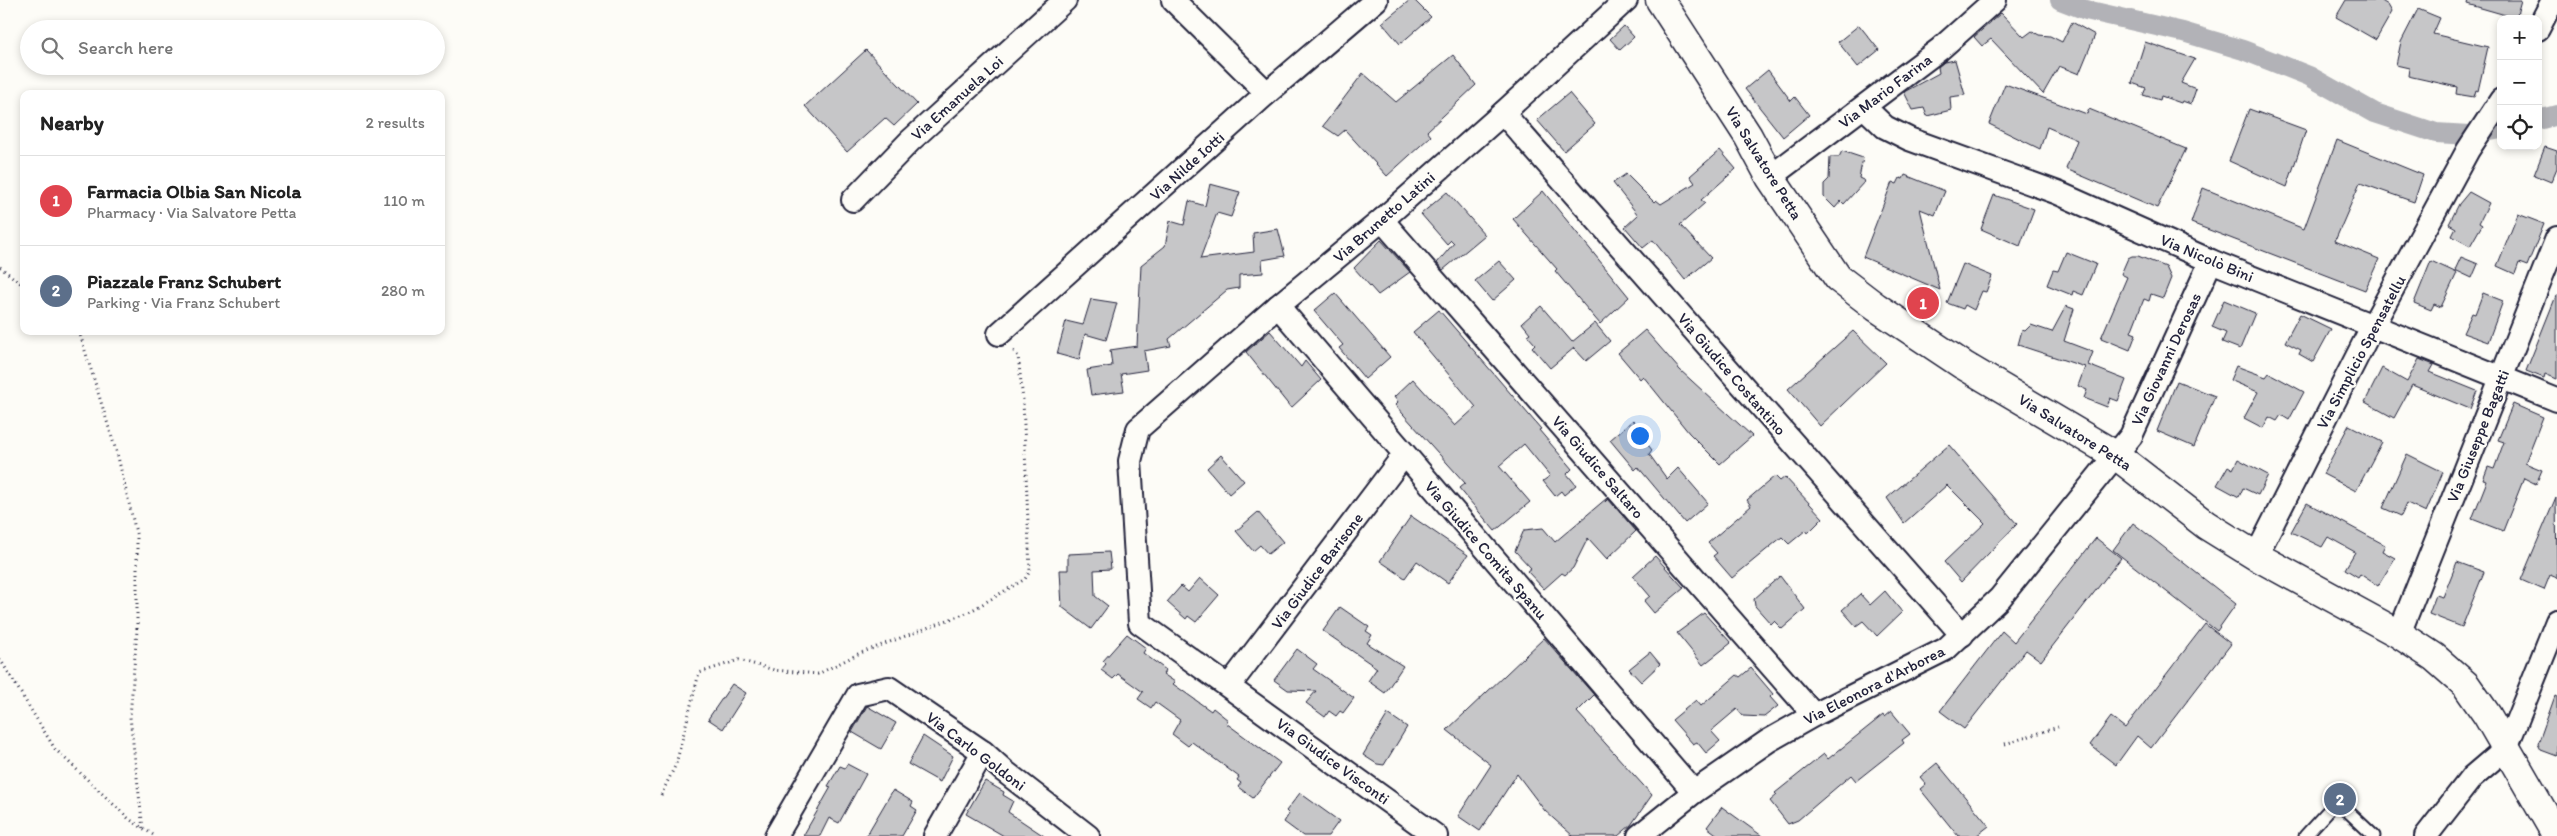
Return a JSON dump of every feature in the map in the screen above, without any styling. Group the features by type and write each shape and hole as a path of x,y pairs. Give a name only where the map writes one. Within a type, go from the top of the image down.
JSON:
{"street":[{"name":"Via Emanuela Loi","path":"853,200 910,141 1065,0"},
{"path":"1173,0 1267,93"},
{"name":"Via Nilde Iotti","path":"999,334 1267,93 1376,0"},
{"name":"Via Brunetto Latini","path":"1138,429 1278,306 1382,220 1503,113 1626,0"},
{"name":"Via Salvatore Petta","path":"1660,0 1748,136 1770,176 1838,278 1876,307 1964,364 2117,456 2206,525 2256,556 2399,634 2434,657 2466,685 2487,715 2557,836"},
{"name":"Via Mario Farina","path":"1770,176 1940,49 1996,0"},
{"name":"Via Simplicio Spensatellu","path":"2256,556 2373,325 2468,150 2498,105"},
{"name":"Via Nicolò Bini","path":"1864,107 1885,127 1909,139 2058,193 2211,261 2557,400"},
{"name":"Via Giudice Costantino","path":"1503,113 1962,635"},
{"name":"Via Giudice Saltaro","path":"1382,220 1814,715"},
{"name":"Via Giuseppe Bagatti","path":"2399,634 2557,238"},
{"name":"Via Giovanni Derosas","path":"2117,456 2131,436 2211,261"},
{"name":"Via Giudice Comita Spanu","path":"1278,306 1694,792"},
{"name":"Via Giudice Visconti","path":"1138,429 1130,461 1140,623 1436,836"},
{"name":"Via Giudice Barisone","path":"1229,686 1404,455"},
{"name":"Via Eleonora d'Arborea","path":"1639,836 1694,792 1768,741 1814,715 1946,649 2000,598 2117,456"},
{"path":"2426,836 2472,777 2506,748 2557,621"},
{"name":"Via Carlo Goldoni","path":"776,836 858,695 889,688 983,752 1004,771 1088,836"},
{"path":"936,836 983,752"}],"lane":[{"path":"2305,836 2337,801 2374,836"}],"path":[{"path":"0,267 20,283"},
{"path":"661,794 676,764 699,673 739,660 774,670 818,674 858,654 969,612 1025,579 1030,571 1024,400 1018,356 999,334"},
{"path":"80,335 118,457 137,537 137,630 130,717 143,829"},
{"path":"0,659 54,749 129,820 155,836"},
{"path":"2005,744 2058,726"}],"building":[{"path":"1410,0 1414,0 1431,17 1400,44 1382,23"},
{"path":"2346,0 2380,0 2388,5 2392,12 2376,40 2336,17"},
{"path":"2468,0 2521,0 2517,15 2506,15 2467,4"},
{"path":"2418,9 2440,18 2433,34 2488,47 2478,91 2476,90 2474,97 2456,94 2457,87 2408,76 2409,68 2396,65 2401,42"},
{"path":"2001,13 2024,37 2032,31 2039,35 2050,36 2062,42 2072,22 2095,35 2079,74 2059,66 2043,94 1991,39 1982,46 1974,37"},
{"path":"1859,25 1879,50 1858,67 1838,42"},
{"path":"1624,26 1634,37 1620,50 1610,39"},
{"path":"2145,42 2195,59 2181,83 2196,89 2191,104 2182,101 2181,103 2161,96 2160,100 2143,95 2146,88 2132,83"},
{"path":"866,50 917,104 894,126 885,118 847,152 805,106"},
{"path":"1453,55 1476,85 1427,131 1431,136 1387,176 1345,130 1338,136 1323,126 1363,73 1396,102"},
{"path":"1955,60 1965,95 1950,97 1951,110 1927,116 1924,108 1913,110 1904,92 1939,73 1938,67 1944,62"},
{"path":"1768,70 1791,101 1795,97 1809,115 1783,137 1745,89"},
{"path":"2005,84 2087,114 2089,109 2186,149 2157,208 2066,169 2077,140 2047,127 2040,149 1989,124"},
{"path":"1569,93 1595,124 1564,151 1537,120"},
{"path":"2249,109 2306,130 2287,187 2229,161"},
{"path":"2337,140 2423,175 2414,202 2360,183 2335,241 2379,259 2365,290 2191,223 2203,188 2304,229"},
{"path":"2545,147 2557,151 2557,168 2551,182 2534,175"},
{"path":"1720,150 1736,169 1701,200 1705,203 1680,225 1711,258 1685,280 1653,240 1643,248 1625,227 1638,215 1613,183 1626,174 1654,202 1656,200 1661,204 1695,183 1690,176"},
{"path":"1842,151 1863,158 1859,178 1865,181 1844,204 1841,201 1835,208 1824,197 1824,184 1829,179 1830,157 1839,157"},
{"path":"1905,175 1945,191 1935,215 1920,209 1940,290 1863,257 1892,182 1897,184 1900,178 1903,179"},
{"path":"1210,184 1240,192 1231,217 1217,213 1200,259 1254,252 1253,233 1278,229 1285,256 1262,260 1263,273 1239,275 1239,288 1227,290 1169,339 1171,346 1144,351 1147,370 1121,374 1124,391 1091,395 1087,370 1112,366 1110,350 1137,346 1141,265 1165,246 1170,221 1184,225 1189,201 1205,206"},
{"path":"1543,191 1629,297 1600,324 1555,271 1557,269 1513,219"},
{"path":"1447,192 1485,235 1443,270 1437,263 1454,243 1451,240 1447,244 1421,214"},
{"path":"2469,192 2489,203 2479,223 2482,225 2470,246 2452,236 2456,228 2449,224 2459,204"},
{"path":"1994,195 2034,209 2020,246 1981,229"},
{"path":"2518,214 2544,224 2527,266 2519,263 2515,274 2497,266"},
{"path":"1381,240 1410,272 1378,295 1354,268"},
{"path":"2066,252 2096,264 2083,295 2073,291 2072,295 2047,285 2053,270 2058,271"},
{"path":"2138,256 2166,267 2171,278 2163,298 2151,294 2149,301 2144,299 2131,332 2136,334 2130,350 2101,338 2127,277 2121,274 2128,258"},
{"path":"2461,257 2478,264 2472,278 2455,270"},
{"path":"1499,261 1516,280 1492,301 1475,281"},
{"path":"2431,261 2457,273 2441,307 2434,304 2431,310 2414,303"},
{"path":"1963,264 1992,276 1986,292 1982,291 1974,310 1965,305 1963,309 1947,303"},
{"path":"1335,293 1390,357 1365,379 1339,348 1343,345 1314,311"},
{"path":"2483,293 2503,301 2488,342 2463,333 2472,313 2475,314"},
{"path":"2556,296 2557,379 2545,374 2544,378 2526,371"},
{"path":"1091,299 1117,303 1106,340 1085,334 1079,360 1057,354 1066,321 1083,325"},
{"path":"2224,300 2255,313 2240,349 2222,342 2226,333 2212,327"},
{"path":"1541,306 1572,342 1595,323 1610,341 1586,361 1574,348 1550,368 1532,347 1535,344 1527,335 1530,333 1522,323"},
{"path":"2066,306 2074,309 2064,341 2093,352 2088,365 2126,380 2118,401 2110,398 2107,407 2084,398 2087,390 2078,386 2085,367 2018,345 2022,330 2025,331 2031,325 2052,332"},
{"path":"1439,310 1541,429 1539,430 1572,469 1567,474 1576,485 1564,495 1561,491 1555,496 1543,481 1550,476 1524,444 1499,466 1530,502 1495,531 1459,488 1465,483 1395,405 1398,402 1394,397 1413,379 1455,426 1476,407 1413,332"},
{"path":"2300,314 2331,329 2313,362 2299,354 2301,350 2285,342"},
{"path":"1645,330 1680,370 1752,436 1720,464 1689,433 1643,376 1640,379 1618,353"},
{"path":"1270,331 1301,367 1305,361 1321,380 1291,408 1246,352"},
{"path":"1853,331 1886,363 1820,426 1788,389"},
{"path":"2419,359 2434,365 2430,372 2477,391 2470,409 2412,385 2394,418 2365,402 2382,368 2407,382"},
{"path":"2236,366 2266,377 2269,373 2304,392 2289,420 2281,415 2277,421 2269,417 2263,428 2244,418 2258,392 2230,380"},
{"path":"2177,381 2215,396 2194,447 2157,431"},
{"path":"2513,404 2543,417 2525,463 2542,470 2536,484 2524,478 2503,531 2472,519 2487,481 2483,480 2488,467 2494,469 2504,442 2498,440"},
{"path":"1633,420 1645,435 1642,437 1652,450 1649,454 1667,479 1678,468 1708,503 1685,523 1638,467 1635,470 1610,440"},
{"path":"2349,425 2382,442 2356,491 2323,474"},
{"path":"1949,445 2017,524 1961,582 1944,562 1985,523 1947,485 1904,523 1887,498"},
{"path":"2407,454 2443,472 2426,512 2407,503 2401,516 2383,508"},
{"path":"1221,455 1244,481 1229,494 1207,468"},
{"path":"2238,459 2268,475 2258,495 2243,488 2239,497 2217,485 2228,466 2233,469"},
{"path":"1775,476 1780,481 1785,477 1823,518 1808,533 1806,530 1789,544 1782,537 1732,578 1713,556 1717,553 1708,543 1751,506 1747,500"},
{"path":"2556,497 2557,578 2550,575 2544,590 2521,580"},
{"path":"1607,498 1605,502 1608,499 1636,531 1607,559 1588,538 1573,568 1565,575 1562,573 1544,589 1527,571 1531,568 1515,551 1524,530 1543,528 1555,542"},
{"path":"2307,503 2385,545 2382,551 2395,558 2378,586 2360,574 2358,577 2345,569 2355,552 2328,537 2322,547 2291,532"},
{"path":"1258,512 1283,542 1268,554 1260,545 1253,551 1236,531"},
{"path":"1411,516 1468,555 1448,583 1417,561 1405,578 1380,561"},
{"path":"2133,523 2236,604 2217,631 2113,550"},
{"path":"2096,538 2121,558 2041,661 2026,650 1964,729 1940,711 2002,631 2014,642"},
{"path":"1109,552 1111,569 1094,570 1095,596 1108,606 1091,629 1062,607 1060,570 1068,570 1068,554"},
{"path":"1655,556 1684,588 1654,613 1644,601 1650,596 1633,576"},
{"path":"2457,562 2484,572 2462,627 2429,614 2436,595 2443,597"},
{"path":"1780,576 1805,609 1782,629 1774,621 1771,624 1755,606 1754,599"},
{"path":"1200,578 1219,595 1196,622 1188,616 1186,619 1167,602 1181,586 1188,592"},
{"path":"1885,591 1902,612 1877,636 1863,621 1856,626 1842,610 1860,594 1870,605"},
{"path":"1340,607 1369,627 1366,631 1372,635 1367,643 1403,666 1385,693 1368,681 1377,668 1323,631"},
{"path":"1704,613 1731,643 1703,665 1677,633"},
{"path":"2205,624 2231,644 2151,748 2137,736 2116,765 2090,745 2111,717 2125,728"},
{"path":"1127,634 1146,648 1143,653 1166,670 1163,674 1175,682 1173,684 1211,711 1213,708 1228,720 1226,723 1280,763 1253,798 1238,787 1241,783 1237,780 1239,777 1192,742 1188,746 1172,734 1180,720 1155,702 1151,708 1138,699 1143,692 1118,674 1113,679 1101,670 1106,664 1103,661"},
{"path":"1544,638 1594,695 1577,712 1652,795 1631,825 1618,836 1573,836 1545,811 1517,774 1480,831 1458,816 1491,765 1447,730"},
{"path":"1297,649 1317,664 1313,669 1354,698 1343,713 1340,711 1336,716 1329,711 1325,717 1306,703 1316,691 1288,690 1274,680"},
{"path":"1650,652 1660,664 1641,682 1629,669"},
{"path":"1751,668 1773,694 1770,697 1778,706 1764,717 1743,716 1737,709 1711,731 1720,741 1706,753 1697,742 1693,744 1672,720 1696,700 1701,706 1737,675 1740,677"},
{"path":"732,684 746,693 723,729 708,719"},
{"path":"2555,696 2557,697 2557,756 2541,750 2538,744"},
{"path":"867,706 896,723 881,749 852,732"},
{"path":"1891,711 1910,734 1902,740 1904,743 1856,781 1851,775 1798,820 1788,824 1770,801 1777,795 1775,793 1824,754 1828,759 1883,715 1884,717"},
{"path":"1388,714 1407,727 1384,765 1377,764 1363,755"},
{"path":"923,736 953,756 940,782 908,764"},
{"path":"1937,763 1989,826 1976,836 1958,836 1920,789 1926,784 1920,777"},
{"path":"847,764 866,774 839,823 829,818 820,836 803,836 831,787 828,786 840,766 845,768"},
{"path":"985,781 1004,792 1003,795 1013,801 1008,812 1044,836 1004,836 966,814"},
{"path":"893,790 913,802 911,806 917,810 902,836 866,836"},
{"path":"1300,793 1339,821 1328,836 1303,836 1284,822 1289,814 1286,811"},
{"path":"1722,807 1762,836 1719,836 1707,827"}],"waterway":[{"path":"2060,0 2086,10 2183,32 2243,50 2309,76 2375,113 2436,133 2469,135 2497,130"},
{"path":"2542,119 2557,115"}],"place":[{"name":"Farmacia Olbia San Nicola","path":"1923,303"},
{"name":"Piazzale Franz Schubert","path":"2340,799"}]}
